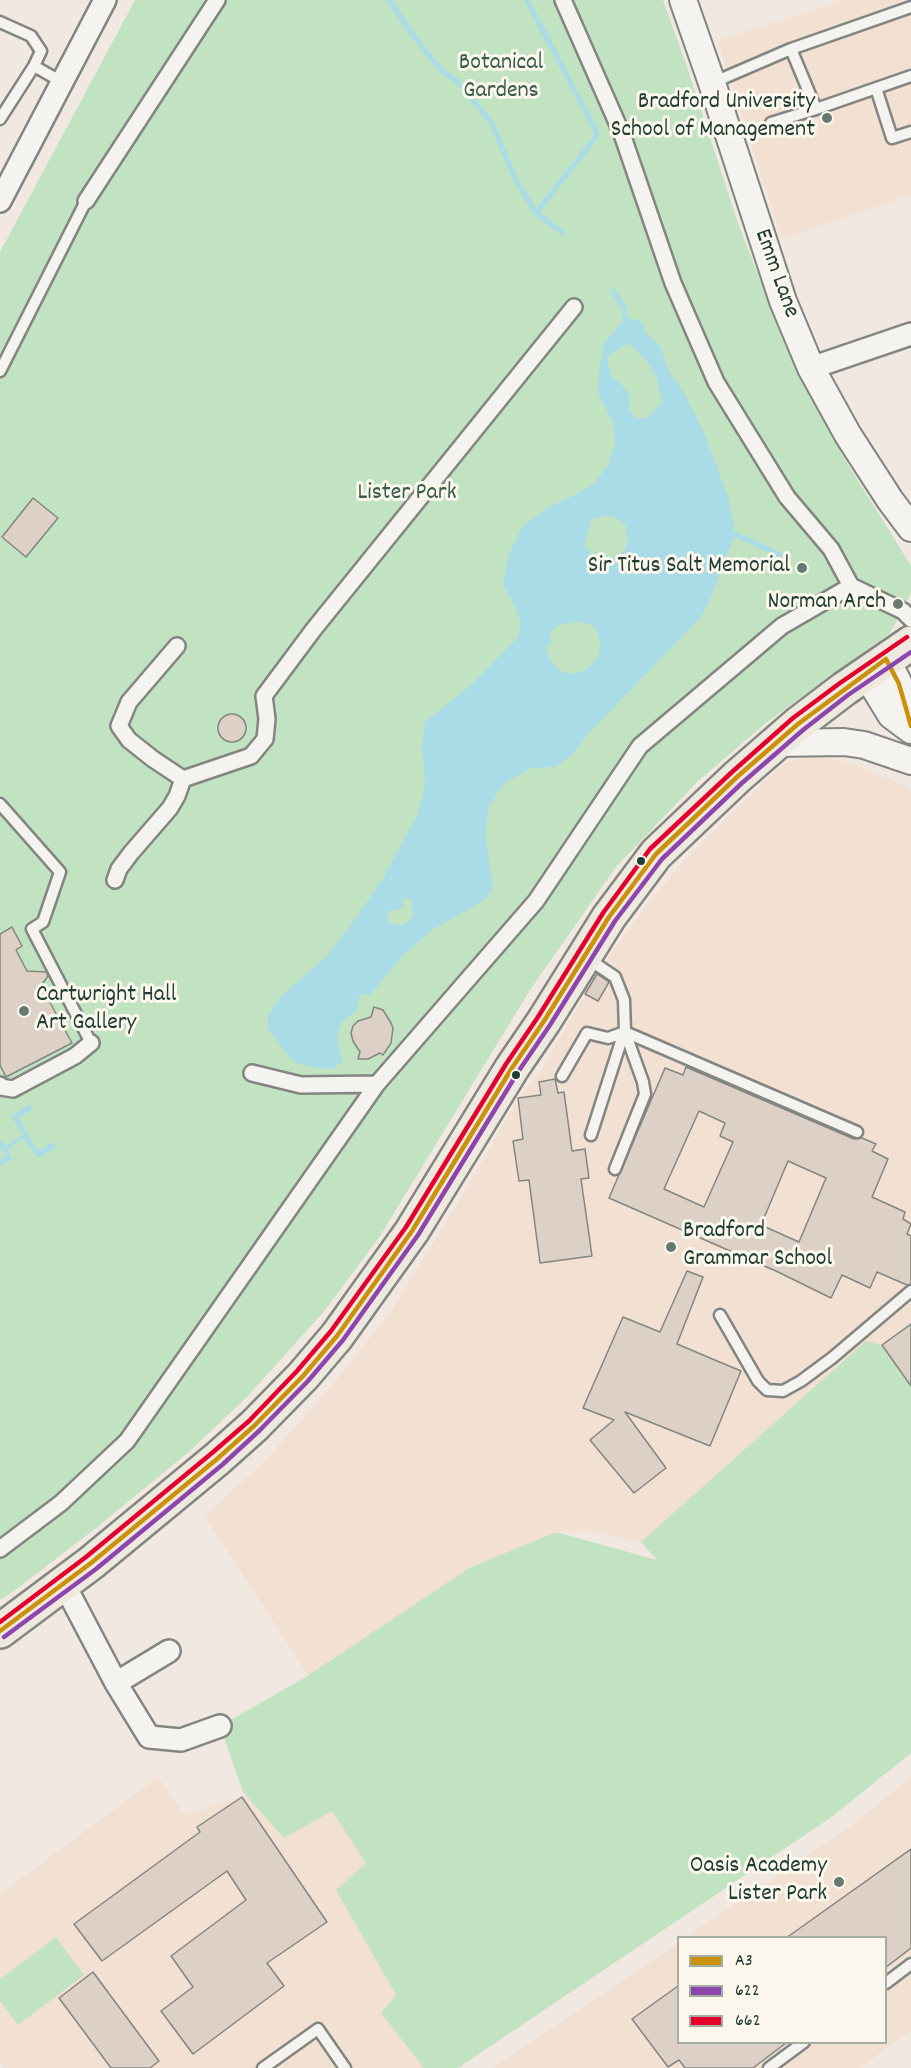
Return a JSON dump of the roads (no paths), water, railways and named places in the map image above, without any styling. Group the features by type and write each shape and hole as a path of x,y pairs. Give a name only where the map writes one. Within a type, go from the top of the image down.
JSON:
{"highway":[{"path":"0,1631 64,1584 254,1426 303,1376 337,1336 412,1231 512,1068 609,917 656,854 737,777 798,724 888,659"}],"street":[{"path":"2,192 105,0"},
{"path":"86,201 217,0"},
{"path":"563,0 622,134 673,283 716,382 787,497 831,549 851,586 903,611 911,619"},
{"name":"Emm Lane","path":"683,0 783,301 811,368 848,435 911,528"},
{"path":"183,779 251,756 265,739 267,719 264,696 314,629 574,307"},
{"path":"811,368 911,334"},
{"path":"0,1549 61,1503 127,1441 377,1084 536,901 640,746 782,626 851,586"},
{"path":"177,646 129,702 119,726 129,740 183,779"},
{"path":"888,659 899,684 911,728"},
{"path":"776,743 844,742 864,746 911,762"},
{"path":"115,880 119,869 131,853 170,808 183,779"},
{"path":"0,1085 13,1089 75,1056 91,1043"},
{"path":"252,1073 301,1085 377,1084"},
{"path":"64,1584 116,1683 149,1737 181,1740 220,1726"},
{"path":"116,1683 169,1651"}],"lane":[{"path":"712,83 791,49 911,7"},
{"path":"0,22 31,36 41,51 0,119"},
{"path":"791,49 816,109"},
{"path":"34,66 62,82"},
{"path":"771,123 911,76"},
{"path":"876,88 892,138 911,132"},
{"path":"0,371 86,201"},
{"path":"0,804 60,872 43,922 32,929 91,1043"},
{"path":"584,957 615,977 624,999 625,1032 645,1094 615,1169"},
{"path":"591,1135 625,1032"},
{"path":"562,1076 587,1033 608,1038 625,1032 857,1132"},
{"path":"720,1315 758,1381 767,1390 783,1391 832,1358 911,1291"},
{"path":"887,1982 911,1964"},
{"path":"263,2068 318,2029 345,2068"},
{"path":"769,2068 803,2044"}],"water":[{"path":"625,318 638,320 644,325 645,333 659,344 670,373 681,387 705,435 729,500 735,534 709,602 701,617 587,735 572,755 555,767 531,768 503,784 489,807 485,834 493,887 486,899 432,930 401,957 370,995 360,994 355,1012 343,1020 337,1035 342,1061 333,1069 315,1068 294,1062 268,1030 268,1016 280,997 326,957 351,925 382,880 418,814 425,786 421,750 425,722 471,685 517,638 521,624 515,606 503,584 509,554 522,527 547,508 595,483 608,465 615,443 613,423 598,393 604,343","holes":["629,343 649,364 657,379 662,401 657,409 646,418 635,418 629,409 629,395 620,382 613,379 607,356","602,516 615,517 625,524 628,537 626,548 620,555 608,557 591,553 584,544 592,519","580,622 595,626 601,644 598,657 586,670 571,674 559,670 550,660 546,648 551,642 550,632 560,624","408,898 412,901 413,916 405,925 395,925 390,923 387,916 389,911 402,908 402,900"]},
{"path":"30,1104 32,1109 18,1118 38,1151 53,1142 56,1147 37,1158 24,1138 7,1149 12,1159 0,1166 0,1160 6,1156 0,1147 0,1139 5,1146 23,1135 11,1116"}],"waterway":[{"path":"389,0 415,38 443,72 456,80 491,122 516,180 536,213 563,233"},
{"path":"527,0 596,131 596,137 536,213"},
{"path":"613,291 624,307 625,318"},
{"path":"735,534 780,555"}],"place":[{"name":"Bradford University School of Management","path":"827,118"},
{"name":"Sir Titus Salt Memorial","path":"802,568"},
{"name":"Norman Arch","path":"898,604"},
{"name":"Cartwright Hall Art Gallery","path":"24,1011"},
{"name":"Bradford Grammar School","path":"671,1247"},
{"name":"Oasis Academy Lister Park","path":"839,1882"}],"park label":[{"name":"Botanical Gardens","path":"501,79"},
{"name":"Lister Park","path":"407,495"}]}
